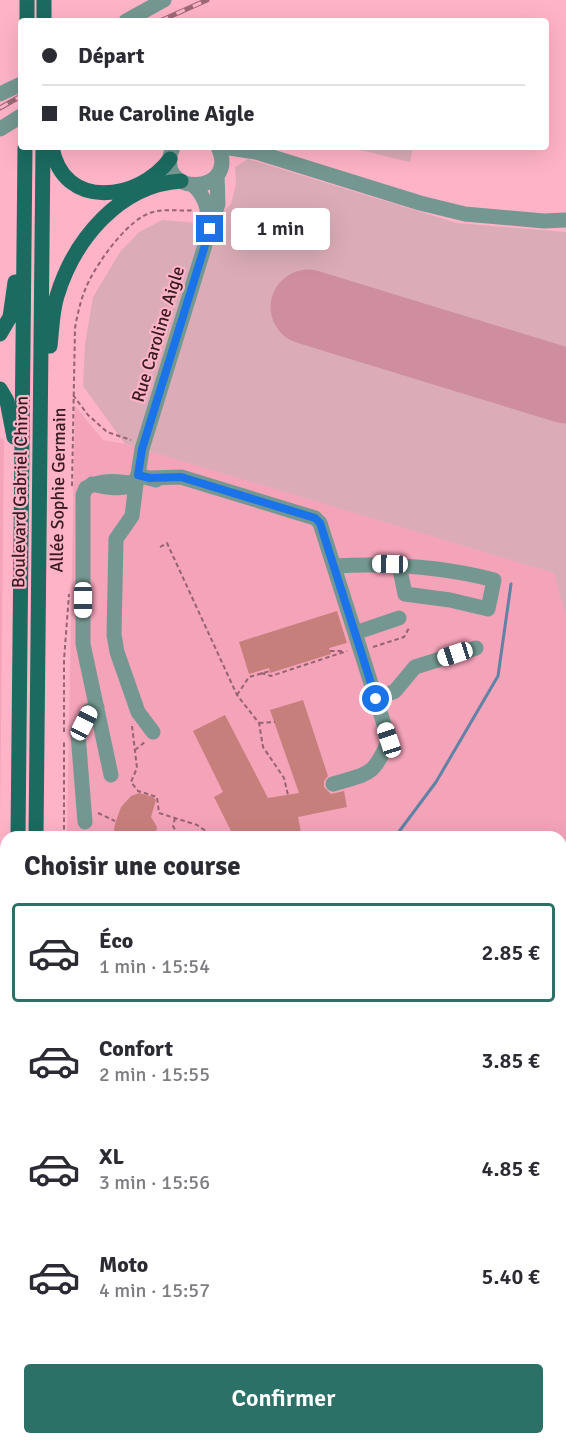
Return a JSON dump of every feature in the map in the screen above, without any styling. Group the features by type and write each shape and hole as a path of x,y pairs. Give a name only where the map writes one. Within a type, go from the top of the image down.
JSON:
{"main road":[{"path":"27,0 27,18"},
{"path":"44,0 44,18"},
{"name":"Boulevard Gabriel Chiron","path":"18,831 25,150"},
{"name":"Boulevard Gabriel Chiron","path":"36,831 43,150"},
{"path":"53,150 56,162 77,186 90,192 104,194 116,193 134,186 157,172 172,153"},
{"path":"0,334 10,317 14,292 18,212 25,175"},
{"path":"41,389 48,377 57,298 72,260 85,238 111,210 124,201 152,187 187,183"},
{"path":"0,389 7,401 12,420 15,464 21,487"}],"street":[{"path":"131,18 164,0"},
{"path":"0,94 18,85"},
{"path":"0,129 18,118"},
{"name":"Rue Caroline Aigle","path":"153,732 137,708 117,652 114,635 116,539 132,516 141,479 143,447 218,204 219,170 222,158 219,150"},
{"path":"240,150 256,152 420,203 465,214 544,221 566,220"},
{"path":"187,183 207,183 237,154 245,151"},
{"name":"Rue Caroline Aigle","path":"172,153 171,168 203,196 208,207 210,229"},
{"path":"111,775 83,644 82,505 86,488 92,484 106,488 125,488 141,479 181,477 315,518 320,523 389,740 382,758 372,772 333,784"},
{"path":"334,566 399,565 466,572 494,580 488,609 450,600 405,594 399,565"},
{"path":"355,633 399,618"},
{"path":"376,699 395,691 415,667 476,648"},
{"path":"85,814 78,734 89,711 97,708"}],"path":[{"name":"Allée Sophie Germain","path":"72,494 75,328 79,305 90,279 118,238 150,213 161,210 189,211 208,207"},
{"name":"Allée Sophie Germain","path":"73,395 88,415 107,432 143,447"},
{"path":"160,547 167,543 237,695 259,723 263,747 284,778 288,795"},
{"name":"Allée Sophie Germain","path":"64,831 64,660 69,594"},
{"path":"330,651 346,651"},
{"path":"237,695 249,677 270,671"},
{"path":"259,723 274,722"},
{"path":"85,814 115,821"},
{"path":"175,818 173,825 176,831"}],"shaded area":[{"path":"360,150 412,150 410,162"},
{"path":"248,159 457,223 566,232 566,616 554,573 125,444 83,386 85,344 93,297 120,252 139,232 162,220 198,223 218,217 231,204 236,183 235,167"},
{"path":"75,406 103,440 125,444 555,573 566,616 566,831 67,831"},
{"path":"0,438 4,440 0,822"}],"building":[{"path":"337,611 347,643 329,648 331,654 270,673 269,668 249,674 239,642"},
{"path":"303,700 328,776 324,781 324,787 331,794 344,791 347,807 298,817 301,831 231,831 214,797 223,792 193,731 225,715 268,798 299,793 270,710"},
{"path":"139,793 156,800 151,817 157,827 156,831 114,831 121,807 131,796"}],"waterway":[{"path":"399,831 436,782 498,676 511,584"}],"runway":[{"path":"308,307 566,386"}],"railway":[{"path":"167,18 207,0"},
{"path":"0,108 18,98"}],"route":[{"path":"210,229 142,449 138,475 150,478 181,477 315,518 320,523 376,699"}]}
